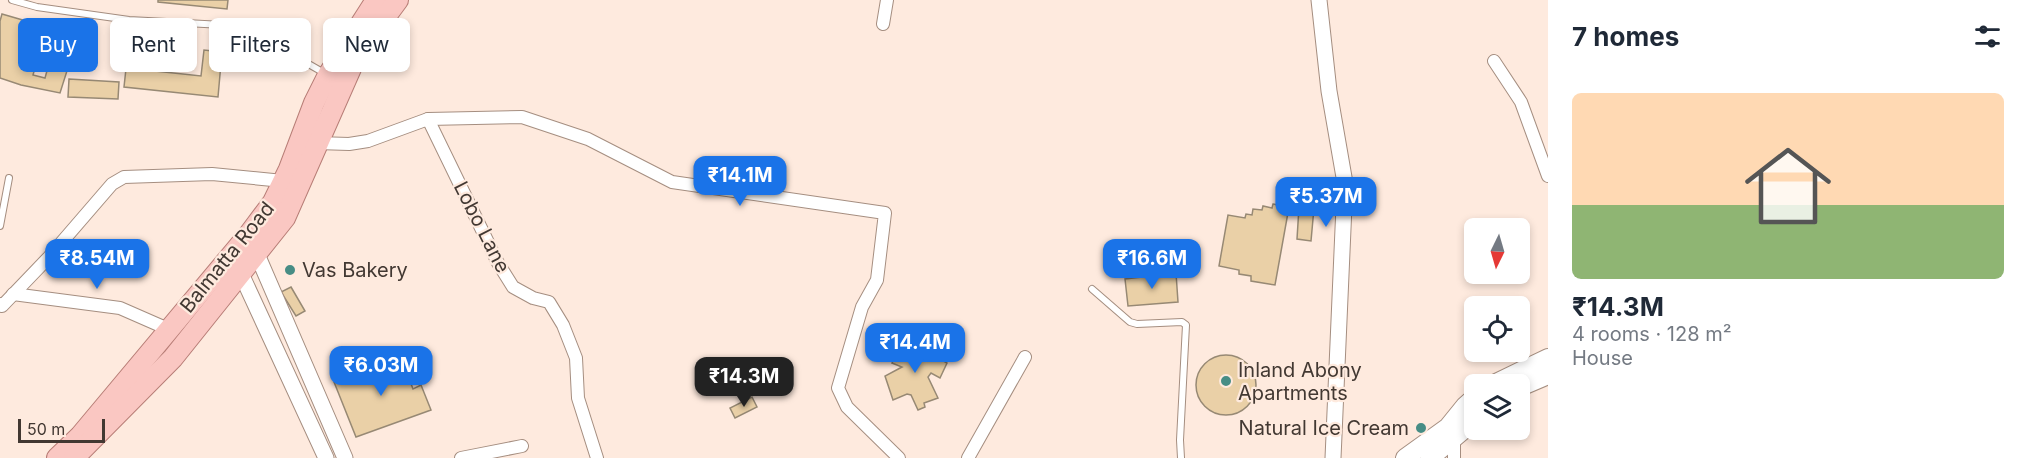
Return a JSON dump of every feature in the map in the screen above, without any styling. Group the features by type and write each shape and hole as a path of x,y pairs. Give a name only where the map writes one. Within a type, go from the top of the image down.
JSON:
{"main road":[{"name":"Balmatta Road","path":"57,458 80,436 249,234 273,202 328,75 376,0"},
{"path":"74,458 173,358 285,218 356,57 398,0"},
{"path":"1515,374 1548,358"},
{"path":"1530,383 1548,375"},
{"path":"1405,458 1448,427 1464,407"},
{"path":"1430,458 1464,430"}],"street":[{"path":"883,24 887,0"},
{"path":"1318,0 1329,91 1345,183 1333,458"},
{"path":"1494,61 1521,102 1548,176"},
{"path":"317,143 349,144 368,141 428,118 522,117 588,139 672,182 885,213 877,280 862,307 838,388 847,407 899,458"},
{"name":"Lobo Lane","path":"428,118 498,263 513,287 532,298 549,302 563,325 576,358 578,398 597,458"},
{"path":"0,304 2,306 49,257 112,184 124,177 212,174 284,181"},
{"path":"249,234 345,458"},
{"path":"232,254 327,458"},
{"path":"13,294 120,308 168,329"},
{"path":"968,458 1025,357"},
{"path":"1454,438 1454,458"},
{"path":"461,458 478,457 522,446"}],"lane":[{"path":"12,0 37,7 129,20 242,26 328,75"},
{"path":"0,226 9,178"},
{"path":"1092,289 1130,322 1137,324 1182,322 1186,325 1181,458"}],"building":[{"path":"158,0 228,0 227,9 158,2"},
{"path":"2,14 18,19 18,72 34,72 33,75 45,78 47,72 67,72 60,93 0,78"},
{"path":"204,50 209,51 209,72 220,72 218,97 124,87 126,72 164,72 201,76"},
{"path":"69,79 119,82 118,99 68,97"},
{"path":"1273,204 1289,207 1275,285 1251,281 1251,276 1239,274 1239,270 1219,266 1228,215 1245,218 1246,214 1252,215 1253,209 1262,210 1263,206 1272,208"},
{"path":"1299,207 1314,208 1311,241 1297,239"},
{"path":"1176,273 1178,302 1128,306 1125,279"},
{"path":"291,287 305,311 296,316 281,292"},
{"path":"911,341 942,356 940,359 947,363 940,378 931,373 928,377 938,398 924,403 925,407 918,410 911,395 907,394 893,400 885,376 902,367 892,363 901,344 908,348"},
{"name":"Inland Abony Apartments","path":"1226,355 1243,360 1251,368 1256,385 1251,402 1243,410 1226,415 1209,410 1201,402 1196,385 1201,368 1209,360"},
{"path":"401,357 413,389 421,385 431,410 356,437 334,382"},
{"path":"752,397 757,407 735,418 730,408"}],"place":[{"name":"Vas Bakery","path":"290,270"},
{"name":"Inland Abony Apartments","path":"1226,381"},
{"name":"Natural Ice Cream","path":"1421,428"}]}
